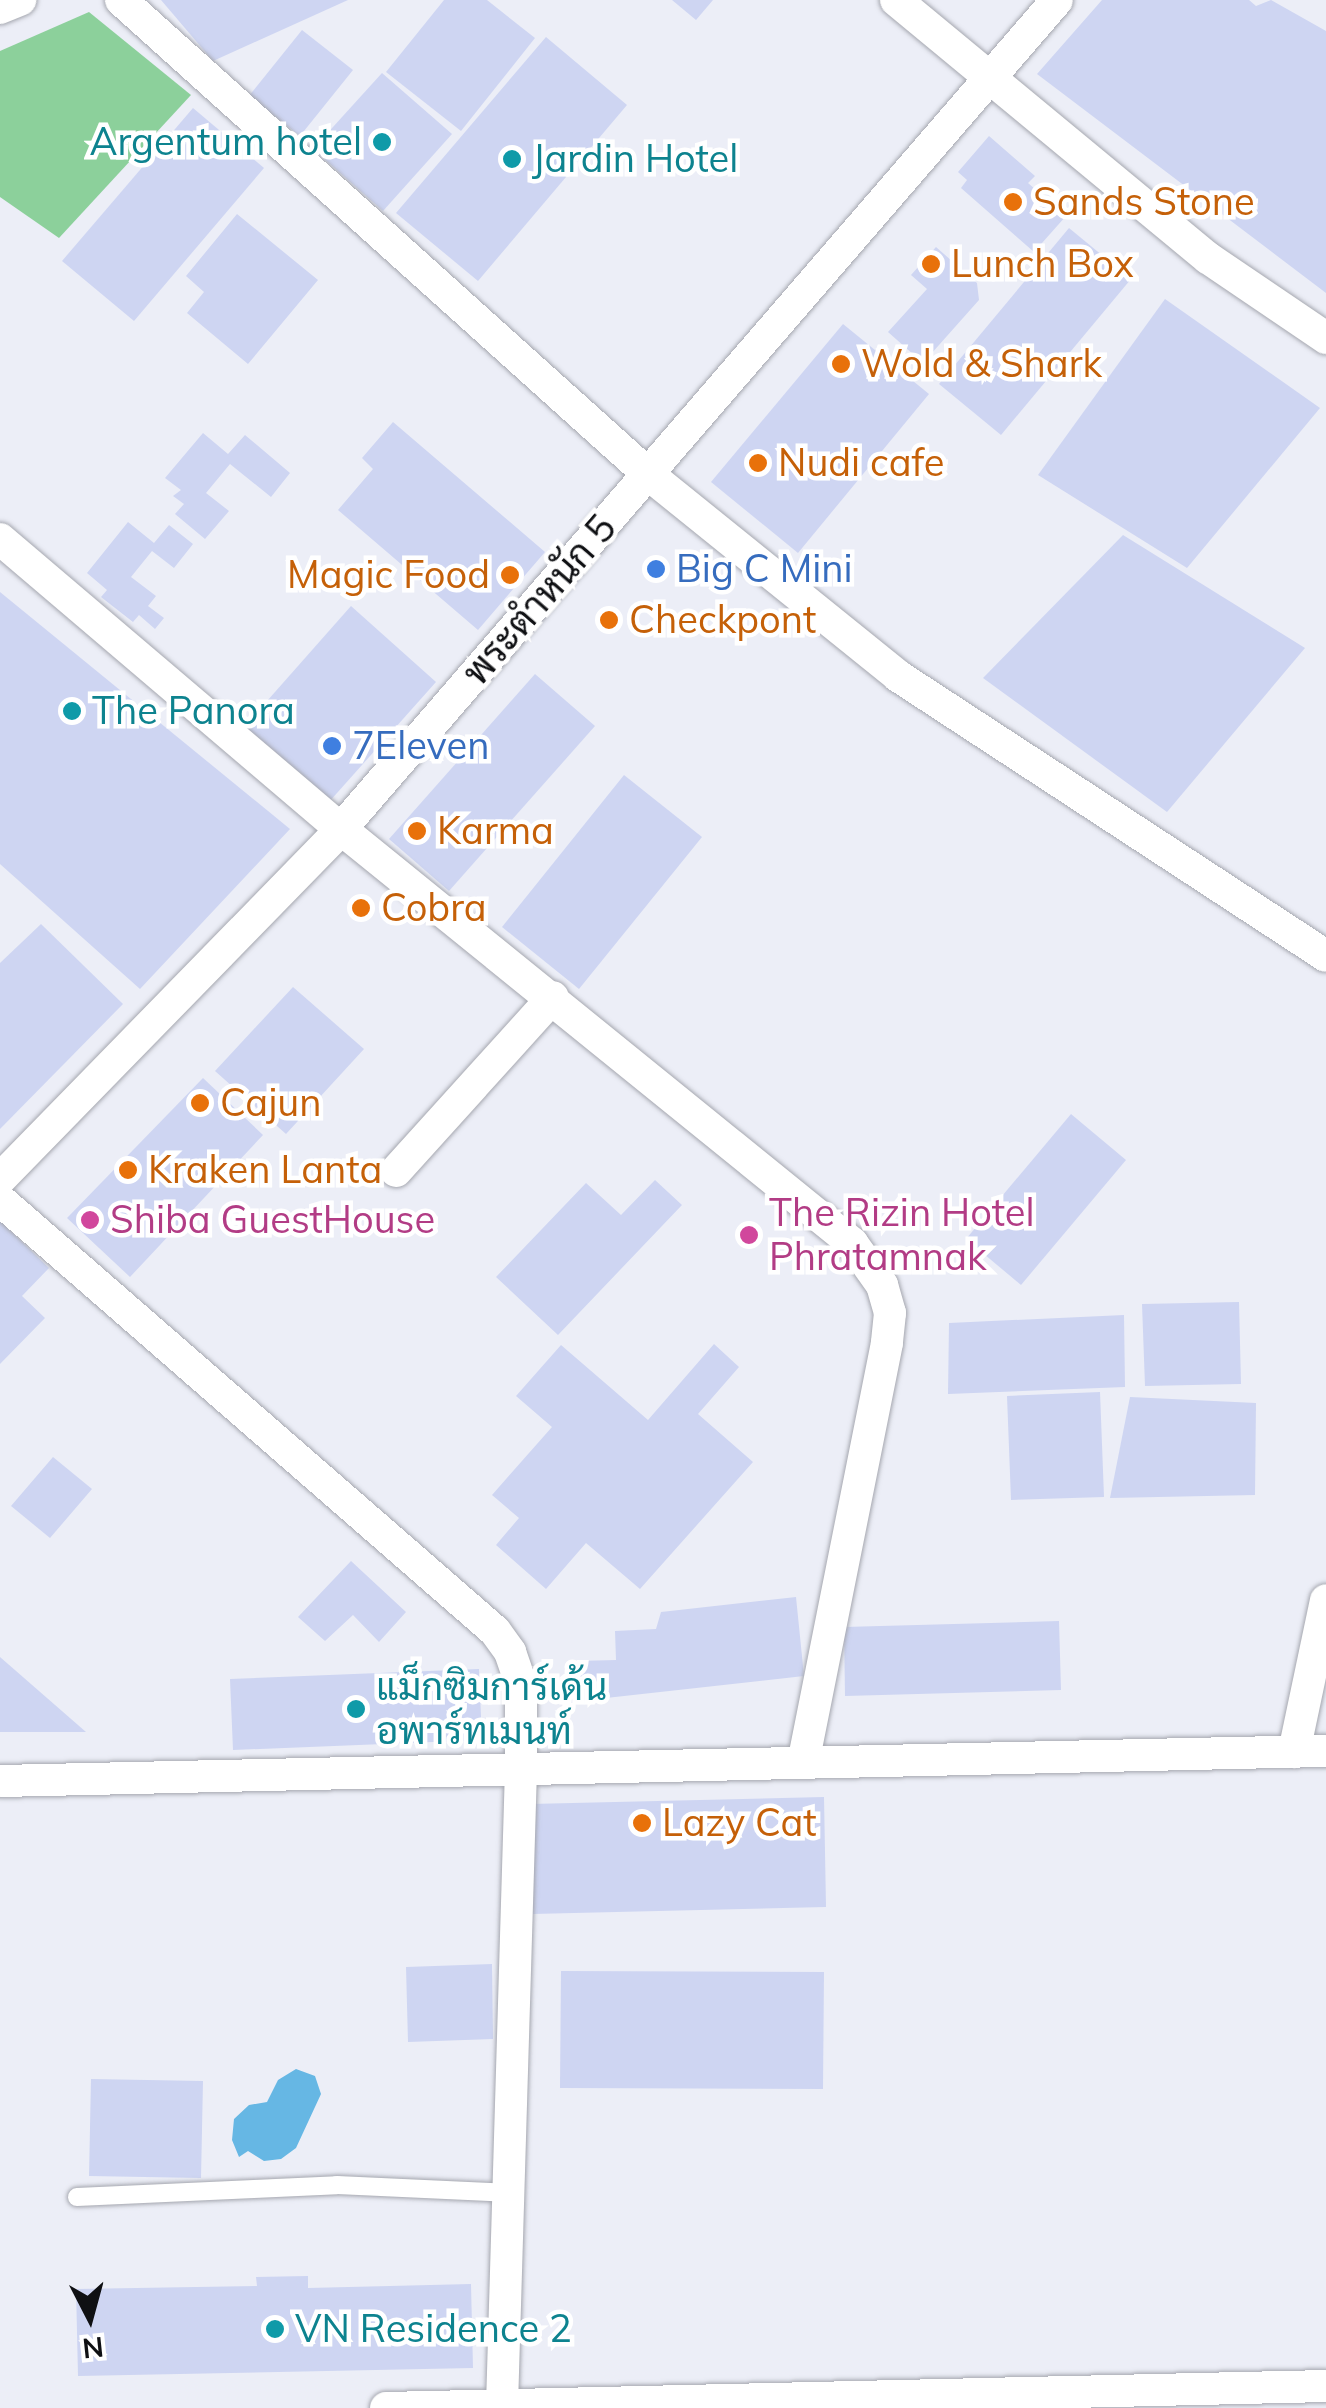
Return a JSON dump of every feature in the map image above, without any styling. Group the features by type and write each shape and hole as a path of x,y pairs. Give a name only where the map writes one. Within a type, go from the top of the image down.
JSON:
{"street":[{"path":"0,8 20,0"},
{"path":"121,0 648,474 924,695 1326,956"},
{"path":"896,0 1208,258 1326,338"},
{"name":"พระตำหนัก 5","path":"0,1179 340,829 1057,0"},
{"path":"0,539 340,829 554,997 852,1242 882,1285 890,1314 887,1342 803,1762"},
{"path":"396,1171 554,997"},
{"path":"0,1200 494,1631 521,1684 513,2193 502,2404"},
{"path":"0,1781 1310,1751 1326,1600"},
{"path":"386,2408 1326,2386"}],"lane":[{"path":"76,2196 337,2185 513,2193"}],"green space":[{"path":"89,12 191,95 59,238 0,197 0,51"}],"water":[{"path":"296,2069 315,2076 321,2094 296,2148 281,2159 264,2161 248,2151 239,2157 232,2140 234,2119 249,2105 267,2102 278,2080"}],"building":[{"path":"161,0 348,0 213,61"},
{"path":"444,0 487,0 535,38 461,131 386,72"},
{"path":"672,0 713,0 696,20"},
{"path":"1102,0 1249,0 1256,6 1271,0 1326,31 1326,293 1037,74"},
{"path":"302,30 353,70 300,136 249,96"},
{"name":"Jardin Hotel","path":"546,37 627,105 478,281 396,213"},
{"name":"Argentum hotel","path":"382,73 452,134 383,211 313,149"},
{"path":"193,108 264,168 134,321 62,261"},
{"name":"Sands Stone","path":"989,136 1035,176 1028,183 1066,216 1034,252 961,188 967,180 958,172"},
{"path":"237,214 318,280 248,364 187,313 204,292 186,276"},
{"path":"1069,228 1131,279 1001,435 939,384"},
{"path":"936,247 977,283 979,300 923,363 888,332 927,289 911,275"},
{"path":"1165,299 1320,408 1187,568 1038,475"},
{"path":"843,324 929,394 798,553 711,482"},
{"path":"393,422 545,552 478,630 338,510 373,469 362,458"},
{"path":"203,433 228,454 245,435 290,473 271,497 230,464 206,493 229,511 205,539 175,514 184,504 173,496 181,490 165,478"},
{"path":"128,522 154,543 169,525 193,544 174,568 152,551 131,577 156,596 148,606 164,618 155,629 139,615 133,622 101,597 107,590 87,573"},
{"path":"1123,535 1305,648 1167,812 983,678"},
{"name":"The Panora","path":"0,592 290,829 140,989 0,864"},
{"path":"351,606 436,682 329,802 244,727"},
{"path":"535,674 595,726 449,891 389,839"},
{"path":"624,775 702,837 579,989 502,927"},
{"path":"41,924 123,1004 0,1129 0,963"},
{"path":"293,987 364,1049 286,1134 215,1071"},
{"path":"203,1078 263,1135 130,1277 67,1218"},
{"path":"1071,1114 1126,1160 1021,1285 966,1239"},
{"path":"655,1180 682,1205 558,1335 496,1277 586,1183 621,1215"},
{"path":"0,1221 49,1268 22,1296 45,1318 0,1364"},
{"path":"1239,1302 1241,1384 1145,1386 1142,1304"},
{"path":"1124,1315 1125,1387 948,1394 949,1323"},
{"path":"714,1344 739,1367 698,1414 753,1462 640,1589 586,1543 546,1589 496,1545 519,1518 492,1495 552,1427 516,1396 561,1345 648,1420"},
{"path":"1100,1392 1104,1497 1011,1500 1007,1396"},
{"path":"1130,1397 1256,1403 1255,1495 1110,1498"},
{"path":"53,1457 92,1489 50,1538 11,1506"},
{"path":"351,1561 406,1612 379,1642 353,1615 325,1641 298,1617"},
{"path":"796,1597 804,1676 579,1701 577,1661 616,1660 615,1631 656,1629 661,1612"},
{"path":"1059,1621 1061,1690 845,1696 844,1627"},
{"path":"0,1657 86,1732 0,1732"},
{"name":"แม็กซิมการ์เด้น อพาร์ทเมนท์","path":"479,1669 482,1740 233,1750 230,1679"},
{"path":"824,1797 826,1907 532,1914 530,1804"},
{"path":"492,1964 493,2039 408,2042 406,1967"},
{"path":"561,1971 824,1972 823,2089 560,2088"},
{"path":"91,2079 203,2081 201,2178 89,2176"},
{"name":"VN Residence 2","path":"308,2276 308,2288 471,2284 473,2368 78,2376 76,2289 257,2286 256,2277"}],"place":[{"name":"Argentum hotel","path":"382,142"},
{"name":"Jardin Hotel","path":"512,159"},
{"name":"Sands Stone","path":"1013,202"},
{"name":"Lunch Box","path":"931,264"},
{"name":"Wold & Shark","path":"841,364"},
{"name":"Nudi cafe","path":"758,463"},
{"name":"Big C Mini","path":"656,569"},
{"name":"Magic Food","path":"510,575"},
{"name":"Checkpont","path":"609,620"},
{"name":"The Panora","path":"72,711"},
{"name":"7Eleven","path":"332,746"},
{"name":"Karma","path":"417,831"},
{"name":"Cobra","path":"361,908"},
{"name":"Cajun","path":"200,1103"},
{"name":"Kraken Lanta","path":"128,1170"},
{"name":"Shiba GuestHouse","path":"90,1220"},
{"name":"The Rizin Hotel Phratamnak","path":"749,1235"},
{"name":"แม็กซิมการ์เด้น อพาร์ทเมนท์","path":"356,1709"},
{"name":"Lazy Cat","path":"642,1823"},
{"name":"VN Residence 2","path":"275,2329"}]}
